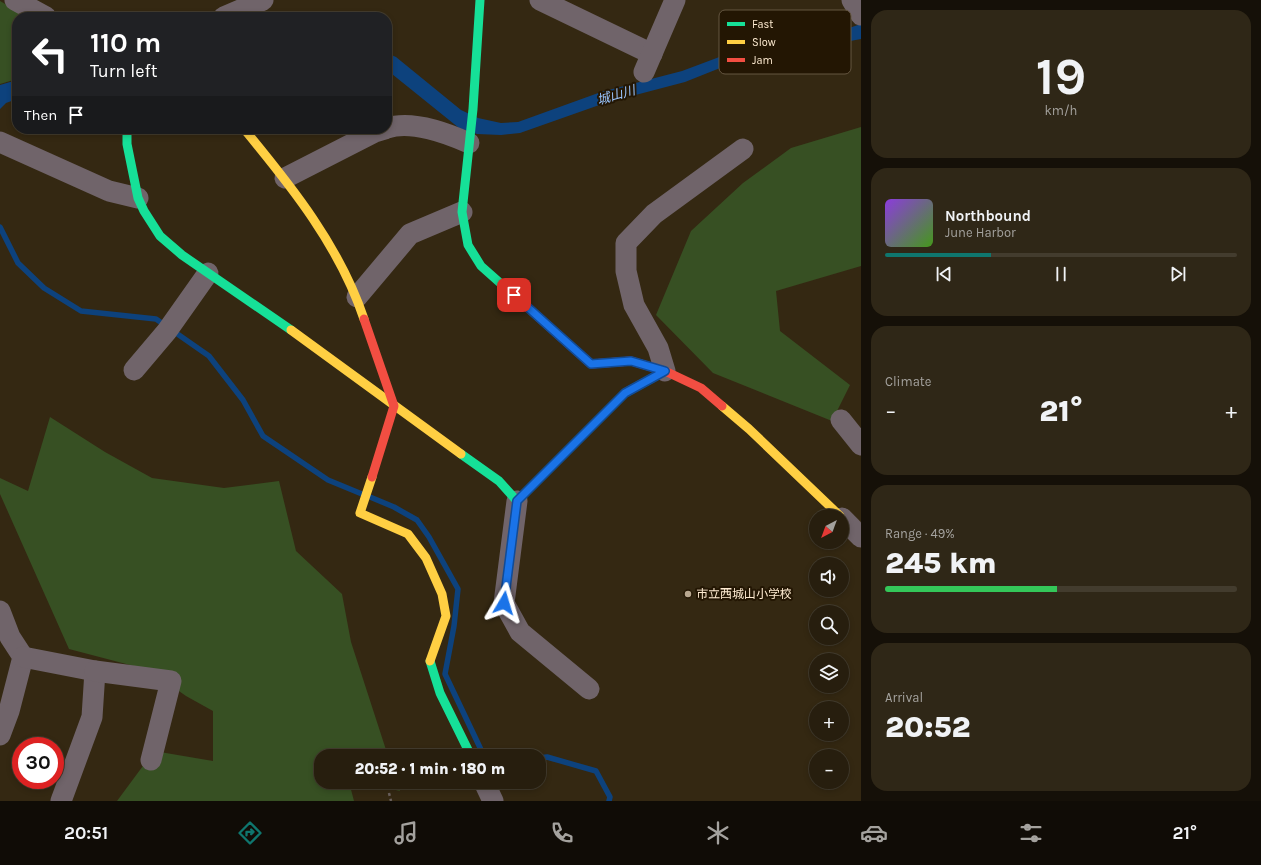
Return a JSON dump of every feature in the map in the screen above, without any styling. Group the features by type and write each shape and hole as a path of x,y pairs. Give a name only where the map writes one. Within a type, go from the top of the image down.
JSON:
{"street":[{"path":"15,0 37,12"},
{"path":"236,12 264,0"},
{"path":"480,0 473,109 462,212 468,245 481,266 591,364 631,361 665,371 701,388 749,430 833,509"},
{"path":"540,0 648,63 675,0"},
{"path":"852,0 861,15"},
{"path":"392,126 411,126 470,140"},
{"path":"127,134 127,144 138,198 144,211 160,236 182,255 208,274 308,342 499,481 517,501"},
{"path":"248,134 285,178 326,235 357,298 394,406 360,512 408,534 426,558 442,594 446,616 430,662 440,693 468,749"},
{"path":"285,178 371,134"},
{"path":"0,142 109,190 138,198"},
{"path":"665,371 658,348 634,305 626,272 626,243 654,214 743,149"},
{"path":"357,298 410,234 462,212"},
{"path":"134,370 168,331 208,274"},
{"path":"589,689 520,632 504,603 517,501 625,393 665,371"},
{"path":"841,420 861,445"},
{"path":"849,525 861,537"},
{"path":"0,611 10,637 23,657 95,671 172,681 151,760"},
{"path":"0,735 9,711 23,657"},
{"path":"61,801 92,717 95,671"},
{"path":"487,789 493,801"}],"path":[{"path":"389,793 391,801"}],"green space":[{"path":"0,1 19,12 12,12 12,80 0,84"},
{"path":"861,127 861,266 776,291 780,331 850,385 832,421 713,373 656,315 691,231 743,183 791,148"},
{"path":"50,417 105,452 152,478 224,488 279,481 296,551 342,594 351,642 386,749 314,749 314,789 351,789 354,801 117,801 154,751 213,761 213,711 186,696 149,670 69,649 0,494 0,478 28,491"}],"water":[{"path":"861,24 861,39 851,41 851,27"},
{"name":"城山川","path":"392,55 461,110 478,118 501,123 518,122 601,92 682,71 719,57 719,68 685,82 605,103 520,133 501,135 477,134 459,128 392,74"},
{"path":"12,81 12,101 6,103 0,109 0,85"}],"waterway":[{"path":"0,227 18,263 44,288 81,311 156,319 209,356 243,400 263,436 328,480 362,494"},
{"path":"370,497 394,507 417,520 429,537 458,589 454,626 445,674 481,749"},
{"path":"546,757 596,771 610,797 609,801"}],"traffic: fast":[{"path":"480,0 473,109 462,212 468,245 481,266 517,298"},
{"path":"127,134 127,144 138,198 144,211 160,236 182,255 291,330"},
{"path":"461,454 499,481 517,501 625,393 665,371"},
{"path":"430,661 440,693 468,749"}],"traffic: slow":[{"path":"248,134 280,173 313,219 342,267 364,319"},
{"path":"291,330 461,454"},
{"path":"722,406 749,429 833,509"},
{"path":"372,477 360,513 408,534 426,558 442,594 446,616 430,661"}],"traffic: jam":[{"path":"517,298 591,364 631,361 665,371 701,388 722,406"},
{"path":"364,319 394,406 372,477"}],"place":[{"name":"市立西城山小学校","path":"688,594"}],"route":[{"path":"504,603 517,501 625,393 665,371 631,361 591,364 514,295"}]}
